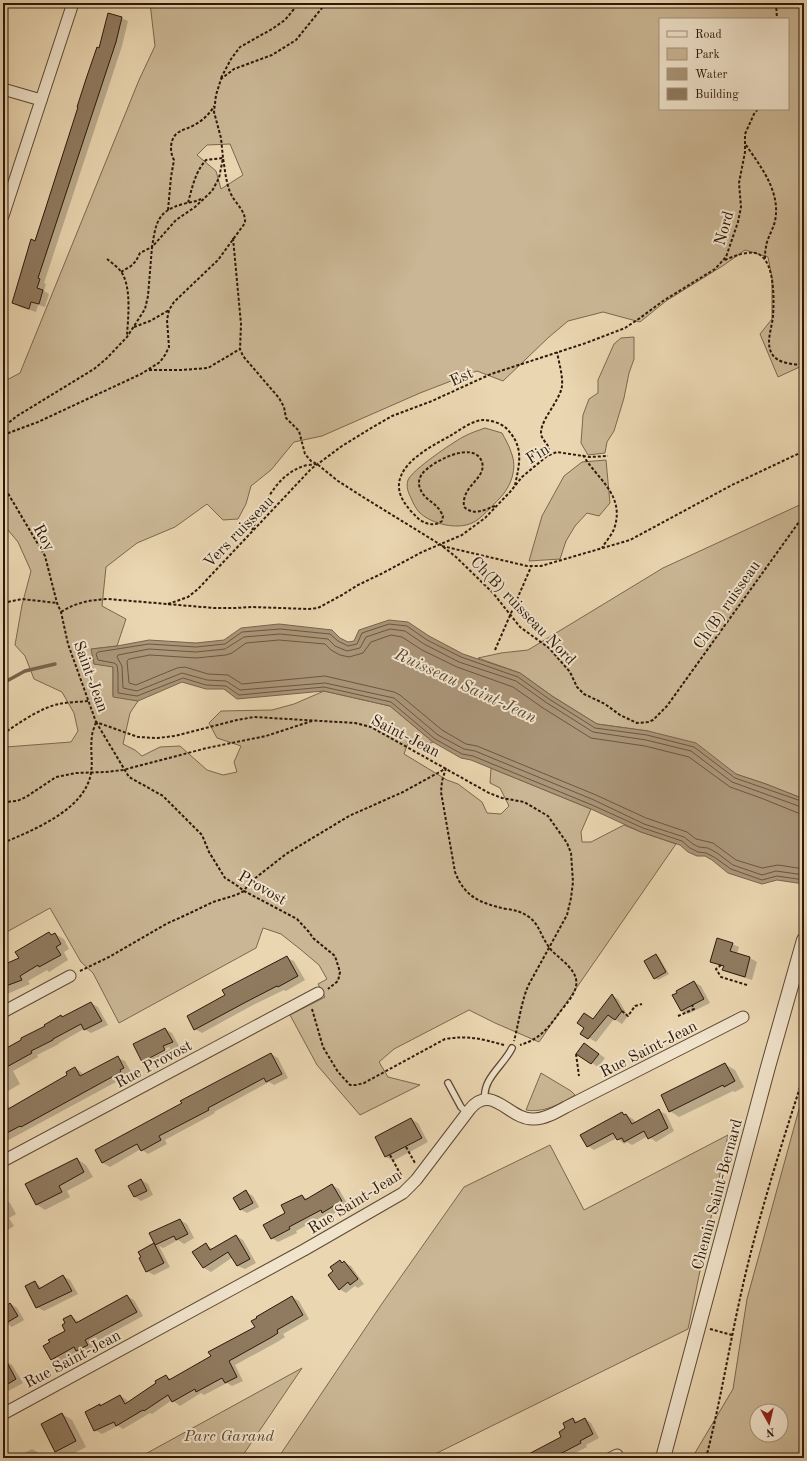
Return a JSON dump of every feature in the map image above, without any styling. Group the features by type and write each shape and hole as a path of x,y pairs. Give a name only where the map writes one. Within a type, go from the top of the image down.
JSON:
{"street":[{"path":"3,216 73,3"},
{"path":"3,88 41,100"},
{"name":"Chemin Saint-Bernard","path":"663,1458 803,949"},
{"path":"3,1012 70,976"},
{"name":"Rue Provost","path":"3,1161 318,993"},
{"name":"Rue Saint-Jean","path":"3,1414 304,1250 391,1200 408,1188 421,1173 474,1104 485,1099 492,1100 526,1118 534,1120 566,1107 743,1017"}],"lane":[{"path":"485,1099 484,1094 487,1084 512,1048"},
{"path":"448,1083 466,1114"}],"path":[{"path":"3,435 38,422 148,370 160,362 166,355 169,347 167,320 169,310 174,302 218,260 245,223 245,217 231,195 227,185 221,138 214,112 216,95 221,79 231,59 240,47 285,20 299,3"},
{"path":"221,79 234,69 272,55 296,40 326,3"},
{"path":"776,3 777,18"},
{"path":"168,210 174,160 171,155 174,137 179,131 190,128 204,118 211,112 215,104"},
{"name":"Nord","path":"625,328 663,300 715,268 722,262 729,250 741,207 739,183 745,152 745,134 757,110"},
{"path":"745,144 765,172 776,209 772,230 766,246 765,260"},
{"path":"121,272 136,261 140,253 152,247 176,220 212,192 219,178 223,158"},
{"path":"188,203 200,166 206,160 223,158"},
{"path":"3,430 7,424 17,416 94,369 127,337 145,309 148,296 152,247 157,222 172,207 204,198"},
{"path":"233,238 241,324 240,350 243,356 279,398 284,407 286,418 299,431 305,454 338,481 441,545 531,567 541,566 630,540 732,485 804,452"},
{"path":"722,262 726,259 748,253 761,255 765,260 770,271 772,282 772,317 769,344 771,353 775,358 782,362 804,365"},
{"path":"107,259 124,276 127,288 127,337"},
{"path":"133,328 150,321 169,310"},
{"name":"Est","path":"317,464 342,446 392,416 449,394 491,374 625,328"},
{"path":"148,370 188,370 208,368 240,350"},
{"path":"547,456 549,448 542,437 540,430 542,423 559,397 562,385 557,352"},
{"path":"497,506 477,513 468,511 464,507 463,500 467,490 478,479 483,468 481,460 476,454 466,451 454,453 431,467 422,474 419,481 420,489 427,500 438,508 443,516 442,521 438,524 430,525 419,520 409,509 398,488 400,478 404,468 427,448 472,423 483,420 504,426 511,434 518,447 520,460 515,486"},
{"name":"Fin","path":"60,612 72,605 91,600 103,599 235,608 318,608 358,585 422,552 462,535 485,518 522,477 547,456 557,452 590,457 608,456"},
{"path":"583,455 588,465 598,474 613,494 617,512 615,528 601,549"},
{"path":"251,532 278,482 289,473 302,466 317,464"},
{"name":"Vers ruisseau","path":"168,604 188,597 198,589 317,464"},
{"name":"Roy","path":"3,485 45,556 57,603"},
{"name":"Ch(B) ruisseau","path":"667,706 804,515"},
{"name":"Ch(B) ruisseau Nord","path":"441,545 456,557 493,593 520,627 549,648 570,672 577,687 584,694 605,704 620,715 637,722 648,722 654,720 667,706"},
{"path":"495,650 509,614 518,599 531,567"},
{"path":"3,603 22,599 57,603"},
{"name":"Saint-Jean","path":"57,603 68,644 96,722 138,736 158,738 175,736 254,717 355,722 371,727 489,793 502,798 524,802 548,816 567,843 571,852 573,882 571,898 568,915 523,998 520,1020 512,1048"},
{"path":"3,734 21,722 57,704 88,701"},
{"path":"3,802 17,801 26,798 56,777 76,773 123,770 207,748 266,736 314,720"},
{"path":"3,843 51,820 72,805 82,795 88,783 91,772 92,736 96,722"},
{"name":"Provost","path":"96,722 123,770 129,777 163,796 202,835 209,852 225,878 244,891 297,919 313,938 335,956 340,972 338,981 326,990 318,993"},
{"path":"70,976 110,957 159,928 213,902 244,891 249,883 286,854 349,816 403,792 446,768"},
{"path":"307,998 316,1019 319,1037 323,1047 338,1072 350,1084 356,1085 364,1083 445,1039 456,1037 480,1038 512,1048 533,1041 541,1036 572,997 576,989 577,981 575,974 571,968 549,948 539,926 520,911 486,904 474,898 459,882 455,872 441,792 442,781 446,768"},
{"path":"721,965 716,969 721,977 747,985"},
{"path":"622,1011 628,1016 635,1006 642,1004"},
{"path":"678,1016 694,1009 692,1005"},
{"path":"576,1054 579,1076"},
{"path":"706,1458 721,1394 746,1272 764,1201 804,1075"},
{"path":"406,1147 421,1173"},
{"path":"390,1155 408,1188"},
{"path":"710,1329 732,1335"}],"green space":[{"path":"150,3 804,3 804,365 778,377 760,334 772,319 772,278 768,257 745,250 724,265 666,301 640,322 603,312 568,321 503,381 477,371 420,393 322,436 294,442 271,470 251,486 246,504 238,519 223,520 207,504 175,527 137,543 106,567 102,606 126,619 117,646 92,649 94,664 113,666 113,696 138,701 130,713 123,744 135,750 142,756 160,747 180,746 207,770 223,775 237,772 234,762 241,746 217,738 209,723 221,711 272,710 294,704 324,691 390,706 433,742 428,744 409,740 404,754 447,780 458,784 482,802 487,813 501,814 509,806 500,788 490,783 491,768 591,809 581,832 582,842 591,842 624,825 676,844 539,1042 469,1010 394,1049 379,1062 388,1077 420,1085 360,1115 317,1065 290,1015 325,997 318,984 327,979 319,965 281,934 263,928 256,948 119,1023 93,973 81,962 50,908 3,934 3,752 6,747 71,742 78,731 74,713 62,692 34,679 25,656 15,645 22,605 31,571 18,542 3,524 3,382 20,373 139,80 155,46","holes":["230,144 243,175 221,189 216,171 197,155 207,145"]},
{"path":"634,337 634,359 614,431 607,442 605,453 588,455 581,443 583,415 589,399 598,393 598,380 614,344 621,338"},
{"path":"485,428 502,433 510,449 514,464 512,477 507,489 479,519 472,523 452,526 438,523 425,517 416,508 409,494 407,485 408,480 424,464 450,445 474,432"},
{"path":"606,460 610,503 599,516 587,513 575,526 566,541 560,559 529,561 542,516 564,476 582,462"},
{"path":"804,503 804,799 736,774 648,731 597,724 552,696 520,673 478,658 501,653 528,650 663,568"},
{"path":"541,1073 575,1095 545,1109 533,1111 526,1110"},
{"path":"804,1091 804,1458 692,1458 733,1389 747,1299"},
{"path":"728,1135 688,1329 427,1458 278,1458 381,1305 464,1187 550,1145 584,1210"},
{"name":"Parc Garand","path":"302,1368 241,1458 138,1458"}],"water":[{"path":"389,620 408,622 429,636 463,654 520,673 552,696 597,724 648,731 696,743 736,774 804,799 804,884 777,880 762,884 728,873 712,860 705,856 697,856 688,852 680,845 641,832 591,809 471,760 461,758 433,742 390,706 324,691 237,699 224,689 206,689 182,682 138,701 113,697 113,667 94,664 91,649 149,640 196,643 224,640 241,628 279,624 332,630 340,638 348,642 354,641 359,630"}],"building":[{"path":"108,13 122,17 116,42 38,278 40,279 37,288 43,290 39,304 31,302 29,309 12,303 31,239 35,241 86,79 97,47 99,48"},
{"path":"49,932 51,935 55,933 61,944 56,947 61,955 39,967 38,965 20,976 22,980 3,987 3,965 19,958 15,952"},
{"path":"717,938 733,943 730,951 750,957 745,977 722,970 724,966 710,962"},
{"path":"656,954 666,972 654,979 644,961"},
{"path":"287,956 298,976 194,1030 187,1016 225,995 222,990"},
{"path":"694,981 704,999 681,1011 672,995 677,993 676,991"},
{"path":"612,994 622,1011 615,1020 608,1015 588,1039 580,1034 584,1028 577,1023 584,1013 593,1019"},
{"path":"91,1002 102,1021 84,1030 81,1024 31,1051 32,1053 3,1069 3,1050 61,1015 62,1017"},
{"path":"165,1028 173,1042 163,1046 165,1050 142,1062 133,1044"},
{"path":"584,1043 599,1054 591,1064 576,1054"},
{"path":"271,1053 282,1074 266,1082 264,1078 208,1108 209,1110 159,1136 161,1140 141,1151 137,1144 102,1163 95,1150 182,1103 180,1101"},
{"path":"118,1056 124,1068 120,1070 121,1072 21,1127 20,1126 3,1135 3,1112 67,1075 66,1072 75,1067 80,1076"},
{"path":"725,1063 735,1081 724,1087 723,1085 669,1112 661,1095"},
{"path":"659,1109 668,1128 648,1139 644,1131 624,1142 622,1138 617,1140 613,1133 587,1147 580,1135 622,1112 624,1115 626,1114 632,1124"},
{"path":"411,1118 422,1138 385,1157 375,1137"},
{"path":"77,1158 84,1172 59,1186 62,1192 36,1205 25,1184"},
{"path":"141,1179 147,1191 134,1197 128,1186"},
{"path":"332,1184 342,1201 322,1213 321,1210 289,1227 290,1229 271,1239 263,1225 285,1213 281,1205 302,1195 305,1200"},
{"path":"246,1190 253,1203 240,1210 233,1198"},
{"path":"180,1219 188,1234 176,1240 174,1236 155,1245 149,1233"},
{"path":"236,1235 250,1259 237,1266 228,1252 203,1268 192,1252 206,1243 210,1250"},
{"path":"154,1243 164,1263 146,1272 139,1258 141,1257 138,1252"},
{"path":"340,1260 342,1263 344,1261 358,1279 350,1285 348,1282 339,1290 328,1275 333,1271 330,1267"},
{"path":"63,1275 72,1291 36,1308 25,1286 35,1281 39,1289"},
{"path":"127,1295 137,1312 85,1340 88,1345 76,1351 74,1347 51,1360 43,1346 50,1342 48,1340 65,1331 62,1325 65,1323 63,1319 71,1315 76,1323"},
{"path":"292,1296 303,1315 277,1330 278,1333 272,1337 229,1361 237,1377 225,1383 222,1378 196,1392 195,1389 172,1402 168,1395 144,1411 143,1410 116,1426 114,1422 94,1431 85,1412 120,1395 125,1404 156,1383 155,1381 166,1375 169,1380 211,1356 208,1352 255,1327 251,1321"},
{"path":"10,1303 18,1316 3,1325 3,1308"},
{"path":"3,1355 16,1379 3,1387"},
{"path":"62,1413 76,1441 55,1452 41,1424"},
{"path":"573,1418 575,1423 585,1418 593,1434 580,1441 581,1443 558,1455 560,1458 521,1458 561,1437 559,1432 565,1428 563,1423"}],"waterway":[{"name":"Ruisseau Saint-Jean","path":"3,683 25,671 55,664"}]}
